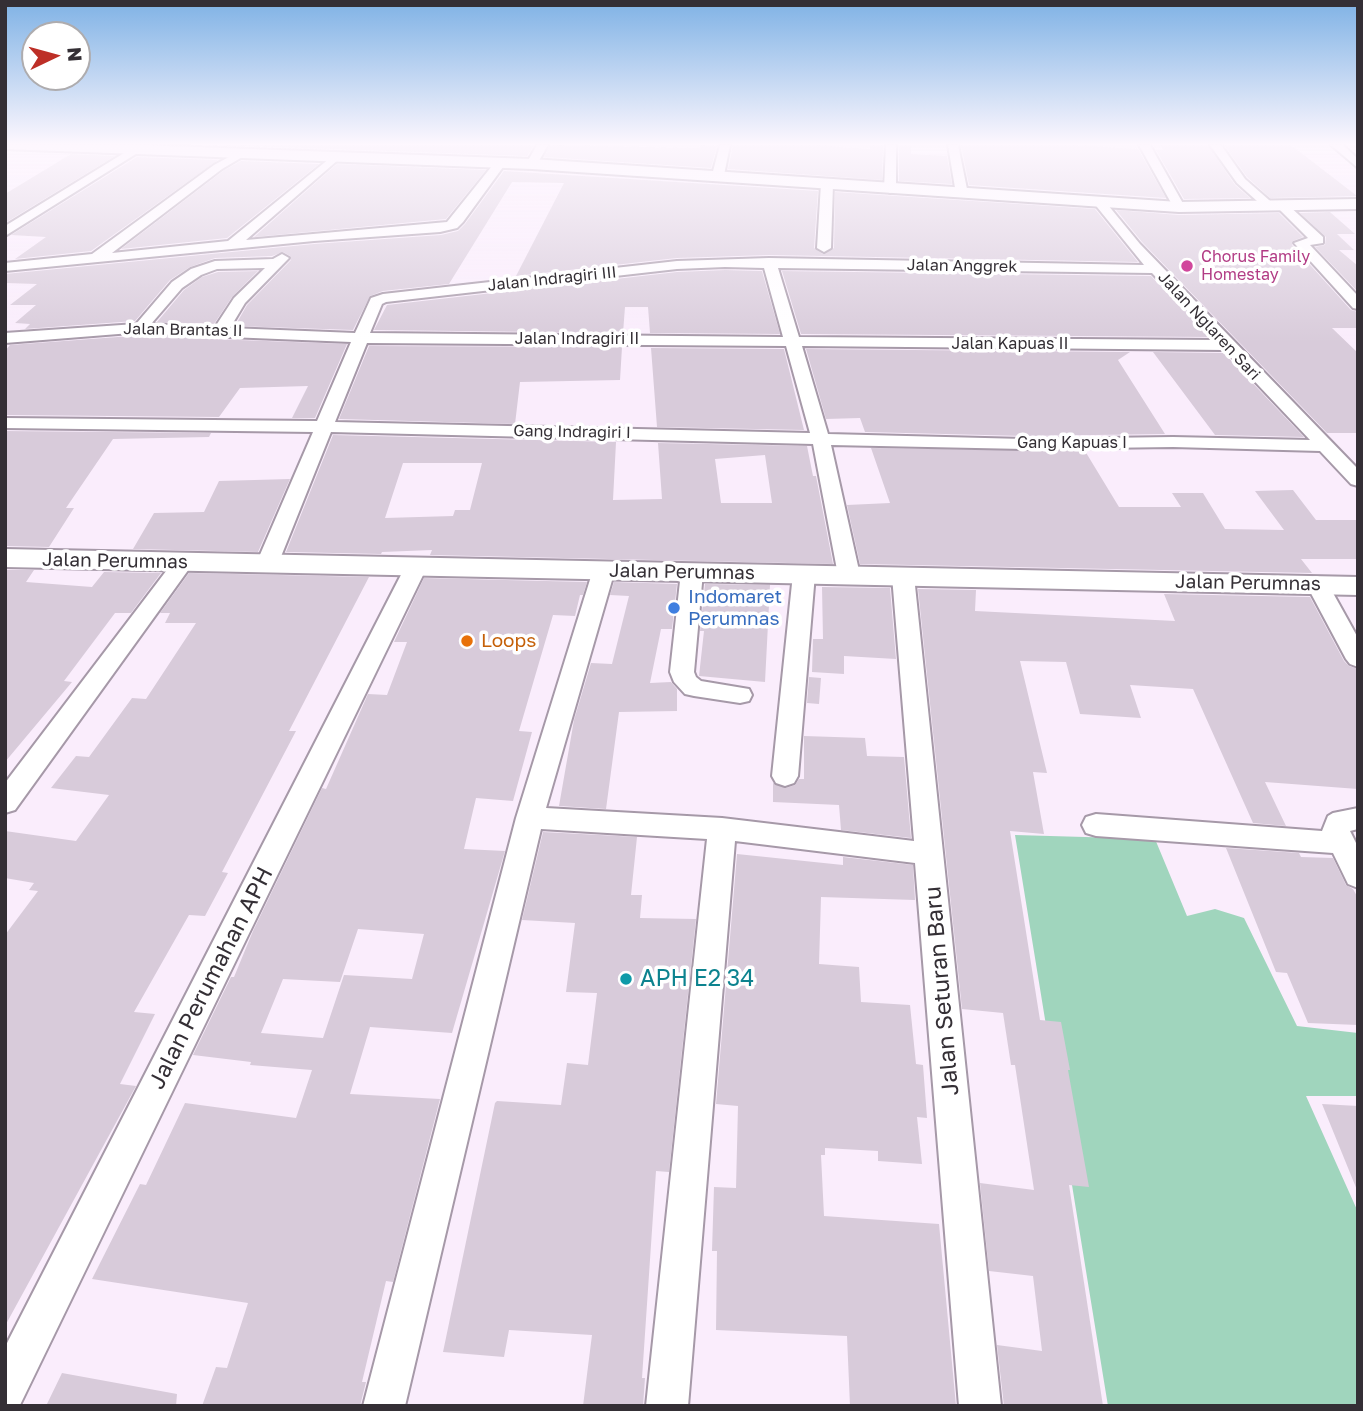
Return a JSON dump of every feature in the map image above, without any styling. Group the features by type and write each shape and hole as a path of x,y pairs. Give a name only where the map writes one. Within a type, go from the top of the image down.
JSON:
{"main road":[{"name":"Jalan Perumnas","path":"5,558 1358,586"}],"street":[{"path":"5,232 39,211"},
{"path":"95,258 159,211"},
{"path":"232,245 272,211"},
{"path":"5,267 452,225 463,211"},
{"path":"824,248 826,211"},
{"name":"Jalan Nglaren Sari","path":"1107,211 1227,345 1358,480"},
{"path":"1282,211 1318,240 1301,243 1358,305"},
{"path":"221,330 239,301 302,238"},
{"path":"769,262 821,439 849,575"},
{"name":"Jalan Anggrek","path":"769,262 1156,269"},
{"name":"Jalan Indragiri III","path":"361,338 376,301 397,295 677,265 769,262"},
{"path":"140,328 177,285 196,272 228,264 277,263"},
{"name":"Jalan Brantas II","path":"5,338 140,328 361,338"},
{"path":"267,564 361,338"},
{"name":"Jalan Indragiri II","path":"361,338 793,341"},
{"name":"Jalan Kapuas II","path":"793,341 1227,345"},
{"name":"Gang Indragiri I","path":"5,423 821,439"},
{"name":"Gang Kapuas I","path":"821,439 1024,444 1173,442 1323,446"},
{"path":"5,803 183,562"},
{"name":"Jalan Perumahan APH","path":"5,1390 416,566"},
{"path":"384,1406 530,818 604,570"},
{"path":"692,572 682,672 686,682 694,688 740,695"},
{"path":"785,776 804,574"},
{"name":"Jalan Seturan Baru","path":"903,576 980,1406"},
{"path":"1317,584 1358,659"},
{"path":"530,818 722,829 930,854"},
{"path":"1358,818 1343,820 1336,831 1358,876"},
{"path":"1096,825 1342,843"},
{"path":"667,1406 722,829"}],"green space":[{"path":"1015,835 1155,839 1187,916 1215,909 1244,918 1297,1026 1358,1033 1358,1096 1306,1096 1358,1212 1358,1406 1108,1406"}],"building":[{"path":"5,211 25,211 5,223"},
{"path":"50,211 147,211 91,251 15,259 46,237 11,235"},
{"path":"171,211 261,211 227,238 121,249"},
{"path":"284,211 453,211 446,219 254,237"},
{"path":"475,211 494,211 449,284 383,291 370,296 353,330 235,326 247,305 291,260 290,256 283,252 272,256 215,258 190,267 170,280 135,321 25,329 30,324 15,323 36,305 10,305 37,284 5,283 5,274 314,244 441,235 458,231"},
{"path":"550,211 817,211 814,248 823,254 834,248 835,211 1096,211 1138,262 769,255 677,258 516,276"},
{"path":"1117,211 1179,215 1279,213 1303,237 1293,241 1292,245 1351,310 1358,312 1358,328 1332,328 1358,353 1358,433 1327,433 1142,242"},
{"path":"1330,212 1355,234 1337,234 1354,250 1339,250 1358,266 1358,292 1315,247 1325,245 1326,237 1300,213"},
{"path":"258,271 232,297 214,324 157,322 184,290 202,277 218,272"},
{"path":"762,271 780,334 650,333 648,307 625,307 623,333 374,330 387,305 677,272"},
{"path":"782,271 1151,276 1210,337 801,334"},
{"path":"131,336 347,344 315,418 292,418 308,386 240,388 219,417 5,415 5,351 10,345"},
{"path":"369,346 622,347 620,380 520,382 515,424 339,419"},
{"path":"651,348 784,349 804,430 657,427"},
{"path":"806,349 1130,352 1118,360 1165,434 1024,436 865,432 860,418 826,419"},
{"path":"1153,352 1224,353 1304,437 1215,435"},
{"path":"5,431 211,433 209,437 113,439 66,508 74,508 49,547 5,546"},
{"path":"333,435 616,442 613,500 662,499 658,443 807,446 813,476 816,476 833,564 430,555 432,550 381,554 286,552","holes":["765,455 772,503 721,503 715,459","403,463 482,463 470,510 455,510 453,516 385,518"]},
{"path":"871,448 1085,451 1119,507 1181,507 1172,493 1203,493 1225,529 1284,530 1255,491 1293,490 1316,520 1358,520 1358,559 1301,559 1312,573 860,564 847,505 890,503"},
{"path":"290,479 258,552 133,549 154,513 204,512 219,481"},
{"path":"5,570 34,570 26,582 92,587 104,572 161,573 131,613 115,613 64,681 72,682 5,762"},
{"path":"189,573 369,577 289,731 296,731 222,872 228,873 205,916 189,915 134,1012 155,1014 120,1084 136,1086 5,1326 5,935 38,891 29,890 34,883 5,878 5,831 76,841 109,795 51,788 76,756 89,757 132,698 146,699 196,623 165,623 170,613 160,613"},
{"path":"424,578 587,582 583,595 580,595 575,616 553,615 519,731 532,732 513,801 476,798 464,849 505,851 452,1033 370,1027 350,1094 440,1099 393,1282 386,1281 362,1382 366,1382 360,1406 202,1406 216,1367 227,1368 248,1303 92,1279 140,1184 146,1185 185,1103 296,1118 312,1070 250,1065 251,1062 193,1055 231,977 234,977 253,931 322,788 326,789 368,694 387,695 407,642 394,642","holes":["358,929 424,934 412,979 344,975 323,1038 261,1033 283,979 340,982"]},
{"path":"614,582 677,584 672,629 661,629 650,683 671,682 677,689 677,711 619,712 606,809 559,806 574,720 591,663 612,664 629,596 610,595"},
{"path":"705,584 770,585 765,682 699,676"},
{"path":"822,587 890,588 896,659 844,656 844,674 812,672 813,639 823,639"},
{"path":"918,589 976,590 975,611 1175,621 1164,594 1310,597 1344,661 1358,669 1358,789 1265,782 1286,826 1253,823 1193,689 1130,685 1141,718 1080,714 1066,662 1020,661 1047,773 1033,772 1044,834 1010,831 1040,1020 1061,1022 1089,1187 1069,1185 1103,1406 1004,1406 997,1345 1042,1351 1033,1276 989,1271 980,1183 1034,1190 1015,1065 1011,1065 1003,1013 962,1009"},
{"path":"809,677 821,678 819,704 807,703"},
{"path":"804,736 865,738 867,756 904,757 911,838 841,830 839,805 773,802 773,783 786,788 795,785 799,779 804,779"},
{"path":"543,832 637,837 631,895 642,895 640,918 696,919 669,1172 656,1171 642,1378 645,1378 643,1406 583,1406 592,1335 509,1330 504,1357 443,1352 495,1103 561,1105 567,1063 588,1065 597,993 566,992 575,923 522,920"},
{"path":"1226,848 1333,858 1346,885 1353,889 1358,898 1358,1025 1308,1023 1287,973 1276,972"},
{"path":"737,854 843,865 843,857 913,865 915,900 821,897 819,964 859,967 861,1002 910,1005 916,1064 923,1065 927,1118 917,1117 922,1164 878,1161 878,1151 825,1148 825,1155 821,1155 824,1216 939,1224 956,1406 850,1406 847,1336 716,1330 717,1251 712,1251 714,1187 736,1188 738,1106 716,1104"},
{"path":"1322,1104 1358,1106 1358,1190 1357,1190"},
{"path":"62,1373 177,1394 176,1406 46,1406"}],"place":[{"name":"Chorus Family Homestay","path":"1187,266"},
{"name":"Indomaret Perumnas","path":"674,608"},
{"name":"Loops","path":"467,641"},
{"name":"APH E2 34","path":"626,979"}]}
